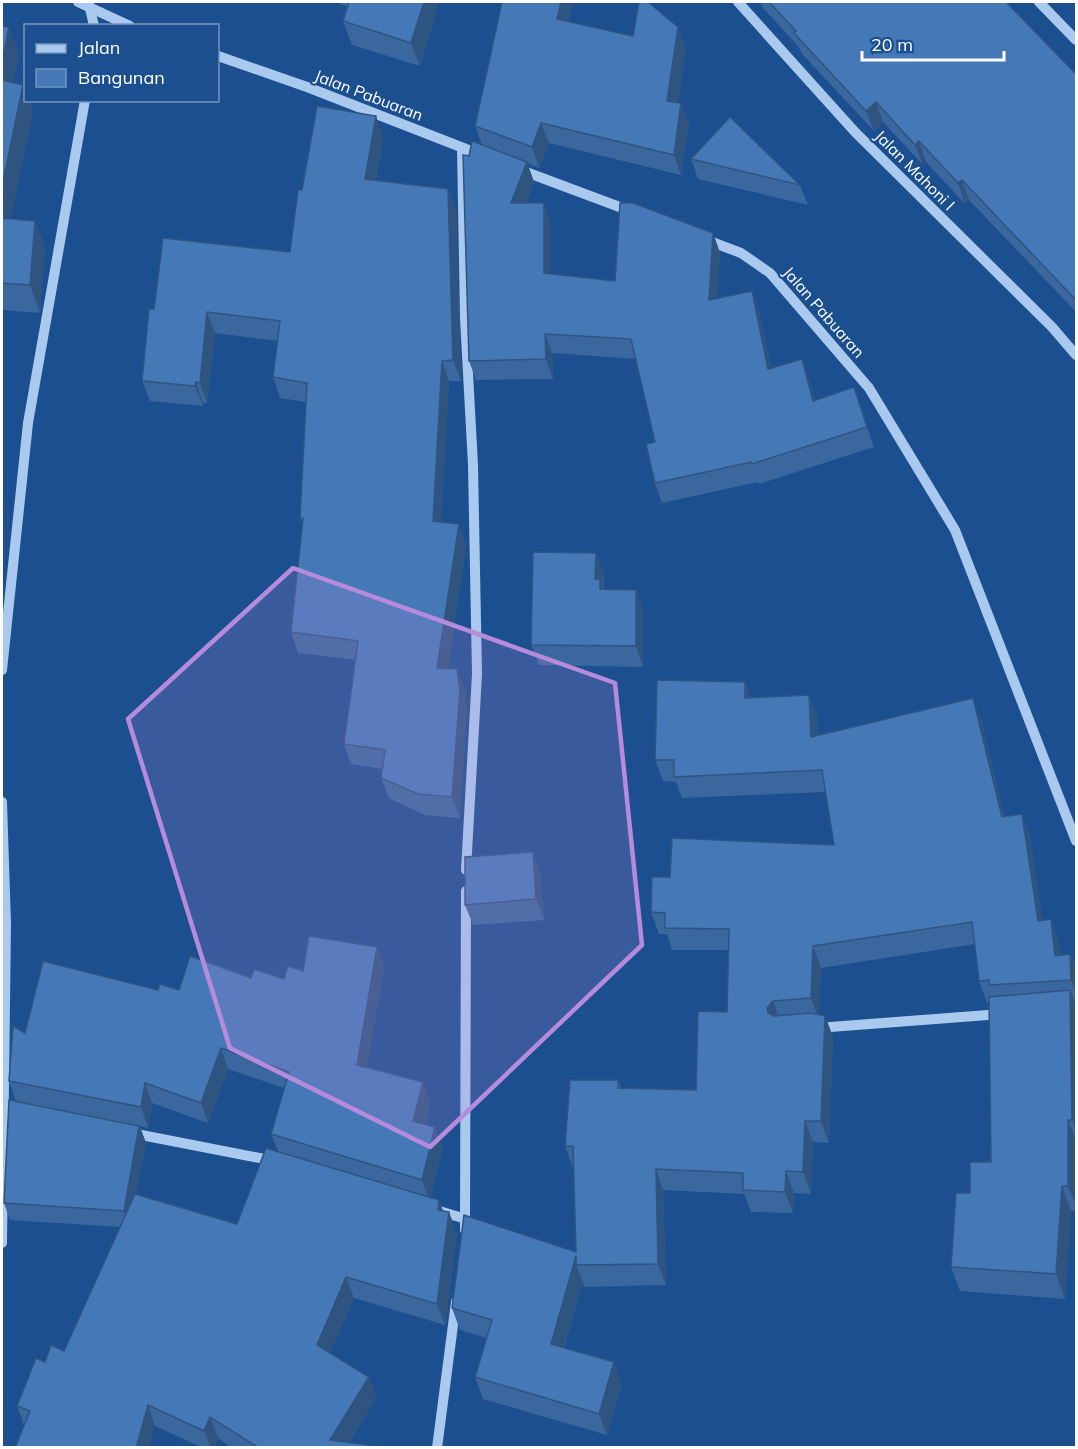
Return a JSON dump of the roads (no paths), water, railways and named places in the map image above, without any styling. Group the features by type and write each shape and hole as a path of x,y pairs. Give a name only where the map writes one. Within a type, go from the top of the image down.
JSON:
{"street":[{"name":"Jalan Mahoni I","path":"738,2 855,132 1052,327 1077,355"},
{"path":"1039,2 1077,40"},
{"path":"85,3 93,24"},
{"path":"85,3 126,24"},
{"name":"Jalan Pabuaran","path":"219,56 307,87 496,160"},
{"path":"2,670 28,423 85,102"},
{"path":"462,148 465,318 473,465 477,674 465,849 466,1219 463,1242"},
{"path":"507,164 641,215"},
{"name":"Jalan Pabuaran","path":"696,236 741,253 770,273 869,388 955,530 1076,835"},
{"path":"2,802 10,1109 2,1243"},
{"path":"806,1028 1018,1012"},
{"path":"118,1131 267,1159 289,1166"},
{"path":"422,1205 466,1219"},
{"path":"437,1448 458,1287"}]}
